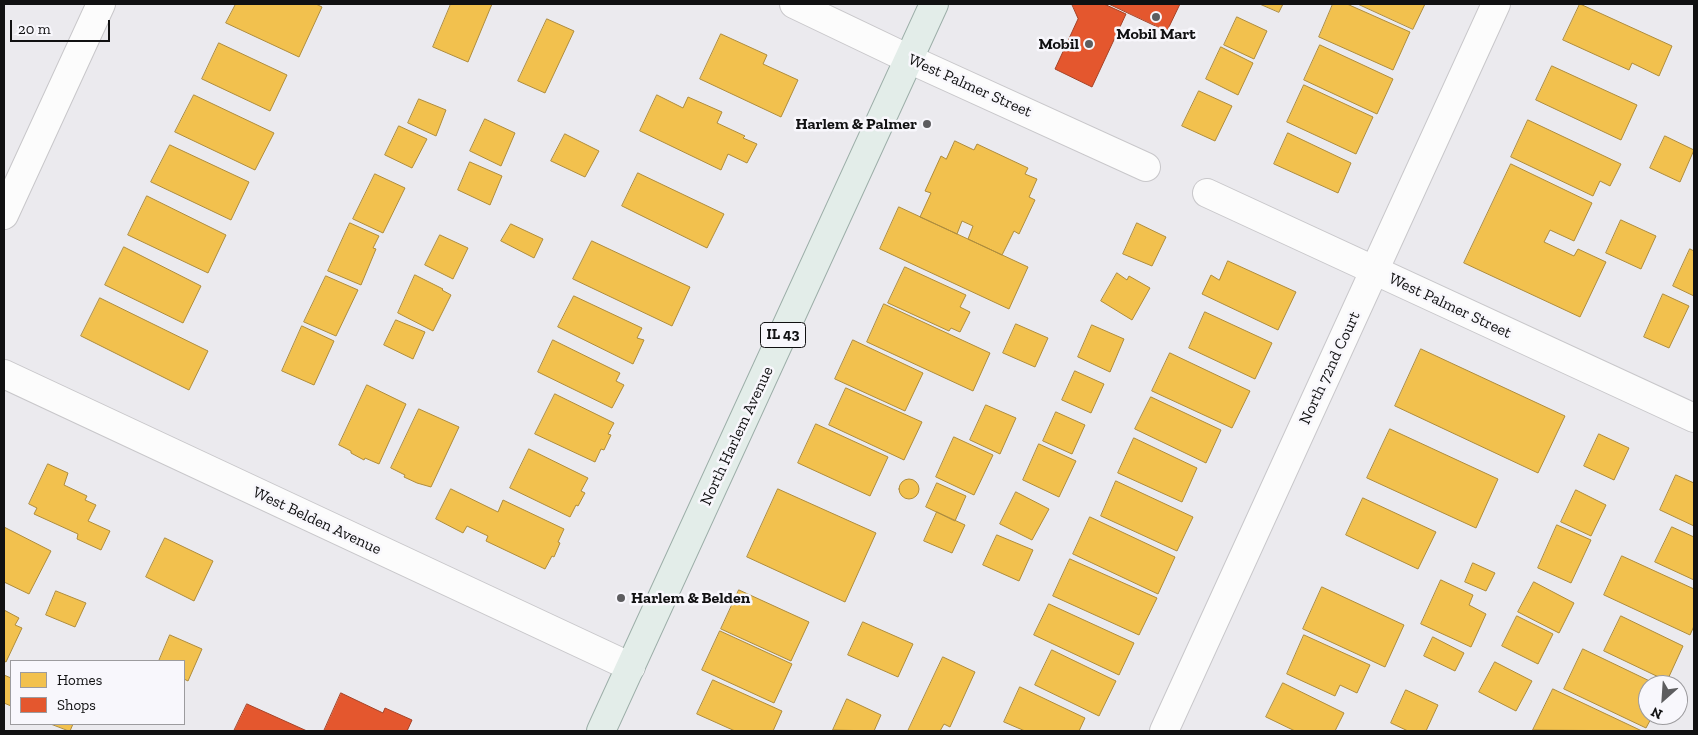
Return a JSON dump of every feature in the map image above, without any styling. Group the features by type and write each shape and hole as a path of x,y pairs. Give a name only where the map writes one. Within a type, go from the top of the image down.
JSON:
{"main road":[{"name":"North Harlem Avenue","path":"601,731 934,4"}],"street":[{"path":"4,215 101,4"},
{"name":"West Palmer Street","path":"794,4 1146,167"},
{"name":"North 72nd Court","path":"1164,731 1496,4"},
{"name":"West Palmer Street","path":"1207,193 1694,418"},
{"name":"West Belden Avenue","path":"4,374 631,667"}],"building: Homes":[{"path":"236,4 316,4 322,7 299,57 226,23"},
{"path":"451,4 492,4 468,62 433,47"},
{"path":"1260,4 1283,4 1279,12"},
{"path":"1333,4 1347,4 1410,32 1393,70 1319,37"},
{"path":"1358,4 1425,4 1413,29"},
{"path":"1580,4 1672,46 1659,76 1632,63 1629,70 1563,40"},
{"path":"1237,17 1267,31 1254,59 1224,45"},
{"path":"547,19 574,31 545,93 518,81"},
{"path":"721,34 767,55 763,64 798,80 781,117 700,79"},
{"path":"219,43 287,75 270,111 202,79"},
{"path":"1320,45 1393,79 1377,114 1304,80"},
{"path":"1221,47 1253,63 1238,95 1206,79"},
{"path":"1552,66 1637,105 1621,140 1536,100"},
{"path":"1304,85 1373,117 1356,154 1287,122"},
{"path":"1199,91 1232,106 1215,141 1182,126"},
{"path":"194,95 274,133 255,170 175,132"},
{"path":"657,95 683,108 688,97 722,112 717,123 745,136 743,138 757,144 747,163 728,154 721,170 640,131"},
{"path":"419,99 446,110 436,136 408,123"},
{"path":"485,119 515,133 501,166 470,151"},
{"path":"1528,120 1621,164 1610,186 1600,181 1593,196 1511,157"},
{"path":"399,126 427,139 412,168 385,155"},
{"path":"1288,133 1351,163 1338,193 1274,164"},
{"path":"565,134 599,151 585,177 551,161"},
{"path":"1665,136 1694,150 1680,182 1650,168"},
{"path":"955,141 974,150 977,144 1028,168 1025,174 1037,179 1029,197 1035,200 1019,234 1014,231 1002,255 968,239 973,226 962,221 957,234 920,217 931,193 925,191 941,156 946,159"},
{"path":"170,145 249,182 231,220 151,182"},
{"path":"470,162 502,176 490,205 458,190"},
{"path":"1511,164 1592,203 1574,241 1550,230 1544,242 1574,256 1578,249 1606,262 1580,317 1464,263"},
{"path":"638,173 724,214 707,248 622,206"},
{"path":"375,174 405,188 383,233 353,219"},
{"path":"147,196 226,235 208,273 128,235"},
{"path":"899,207 1028,267 1009,309 880,249"},
{"path":"1621,220 1656,236 1641,269 1606,253"},
{"path":"350,223 379,236 373,248 376,249 361,285 328,271"},
{"path":"1137,223 1166,237 1152,266 1123,254"},
{"path":"511,224 543,239 534,258 501,241"},
{"path":"440,235 468,248 453,279 425,265"},
{"path":"592,241 690,287 672,326 573,279"},
{"path":"124,247 201,286 183,323 105,285"},
{"path":"1690,249 1694,251 1694,296 1673,286"},
{"path":"1228,261 1296,292 1278,330 1202,294 1211,275 1219,280"},
{"path":"905,267 966,295 960,307 970,312 960,332 951,328 949,331 888,303"},
{"path":"1117,273 1127,280 1129,276 1150,288 1132,320 1101,301"},
{"path":"415,275 451,295 433,331 398,313"},
{"path":"326,276 358,290 336,336 304,322"},
{"path":"1663,294 1689,306 1669,348 1644,337"},
{"path":"574,296 642,328 637,338 644,340 633,364 558,327"},
{"path":"100,298 208,351 189,390 81,336"},
{"path":"884,304 990,353 973,391 867,342"},
{"path":"1205,312 1272,343 1255,379 1189,348"},
{"path":"396,320 425,332 413,359 384,345"},
{"path":"1016,324 1048,338 1035,367 1003,353"},
{"path":"1092,325 1124,339 1110,372 1078,357"},
{"path":"302,326 334,341 314,385 282,371"},
{"path":"553,340 620,373 616,381 624,385 612,408 538,372"},
{"path":"853,340 923,373 905,411 835,379"},
{"path":"1421,349 1565,416 1538,473 1395,406"},
{"path":"1170,353 1250,391 1232,428 1152,391"},
{"path":"1075,371 1104,384 1091,413 1062,400"},
{"path":"367,385 406,404 379,464 365,458 364,460 339,445"},
{"path":"846,388 922,422 904,460 829,425"},
{"path":"555,394 614,423 608,434 611,435 604,450 601,449 595,462 535,434"},
{"path":"1151,397 1221,430 1206,463 1135,429"},
{"path":"986,405 1016,418 1000,454 970,440"},
{"path":"419,409 459,427 431,487 404,477 405,475 391,468"},
{"path":"1056,412 1085,425 1072,454 1043,441"},
{"path":"816,424 888,457 870,496 798,463"},
{"path":"1390,429 1498,479 1476,528 1367,478"},
{"path":"1599,434 1629,448 1614,480 1584,466"},
{"path":"954,437 993,455 974,495 936,477"},
{"path":"1134,438 1197,468 1182,502 1118,473"},
{"path":"1039,444 1076,461 1059,497 1023,480"},
{"path":"529,449 588,478 581,491 585,493 570,517 510,488"},
{"path":"48,464 68,473 64,485 87,496 85,500 96,505 88,521 110,531 101,550 77,539 78,534 34,514 37,508 29,504"},
{"path":"1676,475 1694,483 1694,526 1660,510"},
{"path":"909,479 916,482 919,489 916,496 909,499 902,496 899,489 902,482"},
{"path":"1116,481 1193,517 1177,551 1101,516"},
{"path":"937,483 966,496 955,521 926,507"},
{"path":"451,489 498,512 503,500 564,529 554,557 552,556 545,569 486,541 488,536 467,526 463,533 436,519"},
{"path":"778,489 876,533 845,602 747,557"},
{"path":"1576,490 1606,505 1591,536 1561,522"},
{"path":"1016,492 1049,509 1032,540 1000,524"},
{"path":"1363,498 1436,532 1418,569 1346,535"},
{"path":"937,512 965,525 952,553 924,541"},
{"path":"1090,517 1175,557 1158,594 1073,554"},
{"path":"1557,525 1591,540 1571,583 1538,568"},
{"path":"4,527 51,551 29,594 4,582"},
{"path":"1672,527 1694,537 1694,580 1655,562"},
{"path":"997,535 1033,550 1019,581 983,565"},
{"path":"165,538 213,561 194,601 146,577"},
{"path":"1622,556 1694,589 1694,626 1690,635 1604,595"},
{"path":"1070,559 1157,598 1139,635 1053,596"},
{"path":"1473,563 1495,573 1486,591 1465,582"},
{"path":"1441,580 1473,595 1469,605 1486,614 1471,647 1421,624"},
{"path":"1534,582 1574,603 1559,633 1518,612"},
{"path":"1322,587 1404,625 1385,667 1303,629"},
{"path":"739,590 809,622 791,661 721,629"},
{"path":"56,591 86,603 75,627 46,615"},
{"path":"1049,604 1134,643 1119,675 1034,635"},
{"path":"4,610 19,618 15,625 22,628 6,662 4,661"},
{"path":"1517,616 1553,634 1538,664 1502,646"},
{"path":"1621,616 1683,646 1670,675 1654,675 1604,651"},
{"path":"863,622 913,644 898,677 848,655"},
{"path":"720,631 792,664 774,703 702,670"},
{"path":"170,635 202,649 188,681 185,680 185,660 159,660"},
{"path":"1304,635 1370,665 1357,693 1340,685 1335,696 1287,674"},
{"path":"1433,637 1464,653 1455,671 1424,656"},
{"path":"1583,649 1638,675 1638,724 1564,689"},
{"path":"1052,650 1116,681 1099,716 1035,685"},
{"path":"943,657 975,672 950,727 944,724 940,731 908,731"},
{"path":"1495,662 1532,681 1516,711 1479,692"},
{"path":"4,675 10,678 10,706 4,703"},
{"path":"713,680 782,711 773,731 735,731 697,714"},
{"path":"1283,683 1344,713 1335,731 1295,731 1266,717"},
{"path":"1020,687 1085,718 1079,731 1025,731 1004,722"},
{"path":"1553,689 1642,731 1533,730"},
{"path":"1406,690 1438,705 1426,731 1408,731 1391,723"},
{"path":"847,699 881,715 874,731 833,730"},
{"path":"54,725 73,725 70,731"}],"building: Shops":[{"name":"Mobil","path":"1072,4 1104,4 1126,14 1092,87 1055,69 1078,19"},
{"name":"Mobil Mart","path":"1109,4 1180,4 1167,31"},
{"path":"341,693 383,713 385,708 412,720 407,731 324,731"},
{"path":"247,704 307,731 234,731"}],"place":[{"name":"Mobil Mart","path":"1156,17"},
{"name":"Mobil","path":"1089,44"},
{"name":"Harlem & Palmer","path":"927,124"},
{"name":"Harlem & Belden","path":"621,598"}]}
